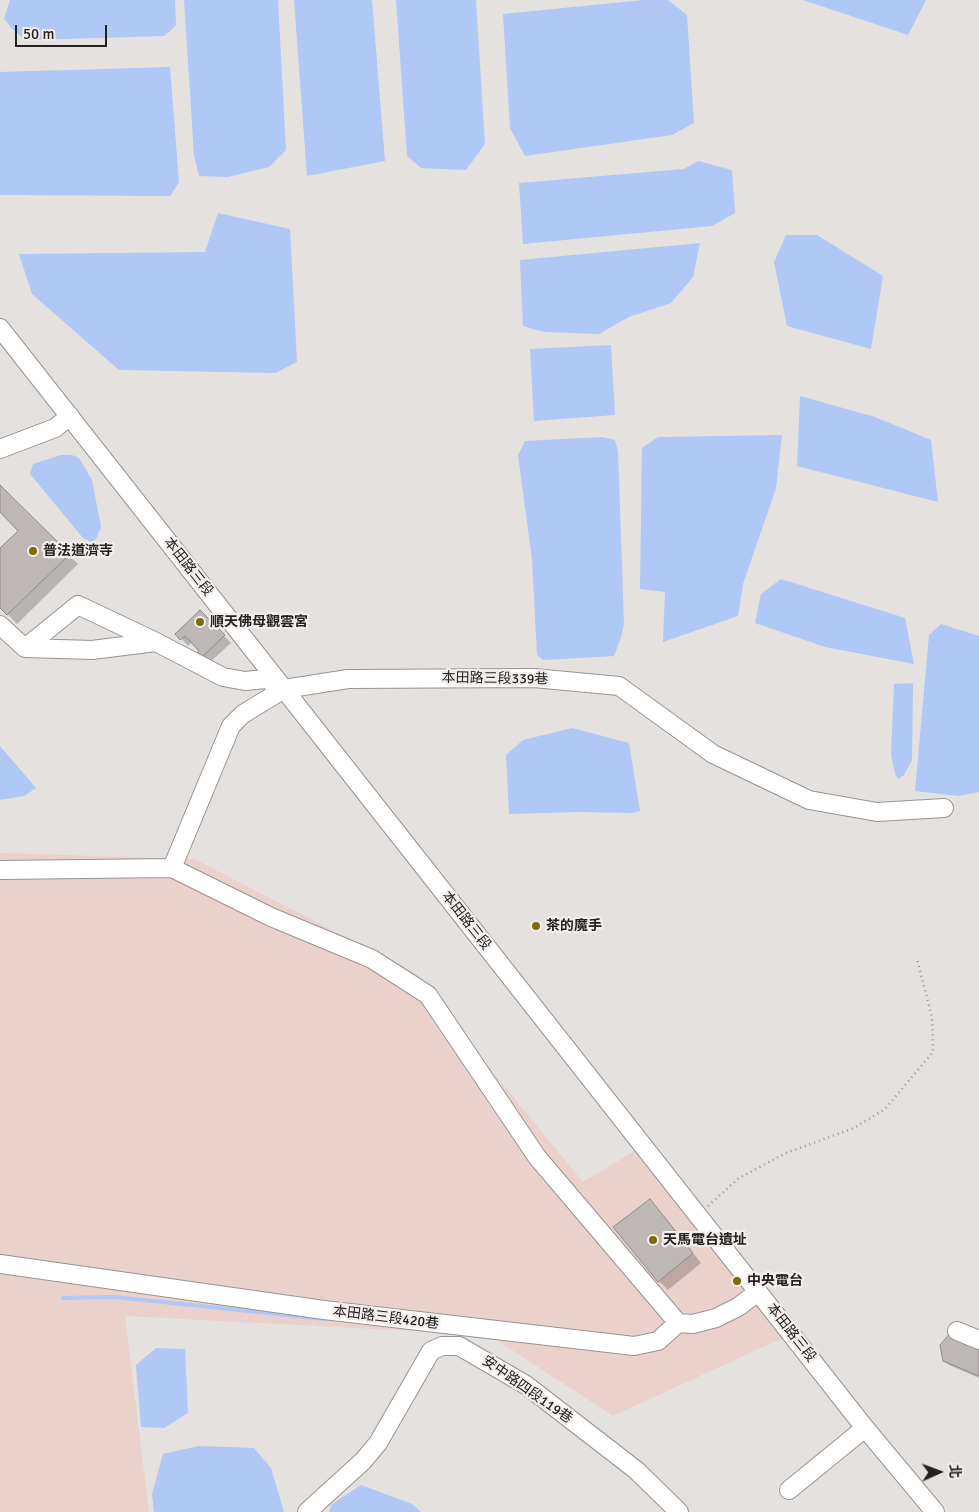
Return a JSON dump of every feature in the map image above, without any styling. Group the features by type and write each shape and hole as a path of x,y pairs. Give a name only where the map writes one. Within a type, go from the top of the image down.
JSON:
{"street":[{"name":"本田路三段","path":"0,328 758,1292 934,1512"},
{"path":"0,449 55,428 70,416"},
{"path":"25,648 78,606 156,642 222,677 245,681 266,679 284,689 243,714 230,726 172,868"},
{"path":"0,625 25,648 92,650 156,642"},
{"name":"本田路三段339巷","path":"284,689 358,679 534,678 619,686 713,754 809,800 877,812 944,808"},
{"path":"0,870 172,868 271,917 372,959 428,995 537,1157 678,1323 693,1324 716,1318 738,1307 758,1292"},
{"name":"本田路三段420巷","path":"0,1264 324,1310 634,1346 658,1340 678,1323"},
{"path":"957,1331 979,1340"},
{"name":"安中路四段119巷","path":"307,1512 363,1461 378,1443 431,1351 442,1346 459,1346 526,1386 636,1470 679,1512"},
{"path":"789,1490 866,1428"}],"path":[{"path":"698,1215 739,1178 786,1153 854,1128 885,1109 933,1052 932,1017 917,959"}],"shaded area":[{"path":"0,853 194,859 417,974 473,1048 583,1182 641,1147 789,1335 613,1416 489,1335 125,1316 149,1512 0,1512"}],"water":[{"path":"10,0 175,0 176,25 164,36 30,40 13,30 4,19"},
{"path":"184,0 278,0 286,150 269,167 228,177 199,176 194,155"},
{"path":"294,0 372,0 385,161 307,176"},
{"path":"396,0 476,0 485,144 466,170 421,168 407,156"},
{"path":"643,0 668,0 687,15 694,123 672,135 525,156 510,128 503,14"},
{"path":"803,0 926,0 908,35"},
{"path":"170,67 179,182 170,196 0,195 0,72"},
{"path":"698,161 732,170 735,213 712,226 523,244 519,183 684,169"},
{"path":"218,213 290,229 297,362 275,373 119,370 32,294 19,254 205,252"},
{"path":"786,235 817,235 883,276 871,349 787,326 774,262"},
{"path":"700,243 693,277 671,303 629,317 599,334 544,332 523,326 520,260"},
{"path":"611,345 615,415 534,421 530,349"},
{"path":"800,396 875,417 931,440 938,502 797,466"},
{"path":"782,435 776,488 743,584 738,616 663,642 665,592 640,589 642,448 658,437"},
{"path":"603,437 615,440 618,451 624,624 621,638 614,656 543,660 537,655 532,559 518,455 525,441"},
{"path":"61,455 72,455 79,458 92,480 101,527 96,539 91,542 83,538 30,474 33,464"},
{"path":"781,579 905,618 914,664 825,647 755,623 761,594"},
{"path":"941,624 979,636 979,792 958,796 915,791 929,635"},
{"path":"913,683 912,760 904,775 898,779 891,755 894,684"},
{"path":"572,728 629,743 640,811 632,813 509,814 506,755 523,740"},
{"path":"0,746 36,788 24,796 0,800"},
{"path":"156,1348 185,1349 188,1413 164,1428 141,1427 136,1365"},
{"path":"199,1446 254,1448 271,1468 284,1512 154,1512 152,1494 163,1454"},
{"path":"361,1485 412,1504 421,1512 329,1512 332,1504"}],"building":[{"name":"普法道濟寺","path":"0,485 70,554 7,615 0,608 0,548 18,531 0,512"},
{"name":"順天佛母觀雲宮","path":"200,610 225,635 201,658 196,654 199,651 185,636 180,640 175,634"},
{"name":"天馬電台遺址","path":"650,1199 693,1253 658,1282 613,1227"},
{"path":"951,1332 979,1344 979,1376 943,1361 940,1345"}],"waterway":[{"path":"63,1298 115,1297 324,1319"}],"place":[{"name":"普法道濟寺","path":"33,551"},
{"name":"順天佛母觀雲宮","path":"200,622"},
{"name":"茶的魔手","path":"536,926"},
{"name":"天馬電台遺址","path":"653,1240"},
{"name":"中央電台","path":"737,1281"}]}
